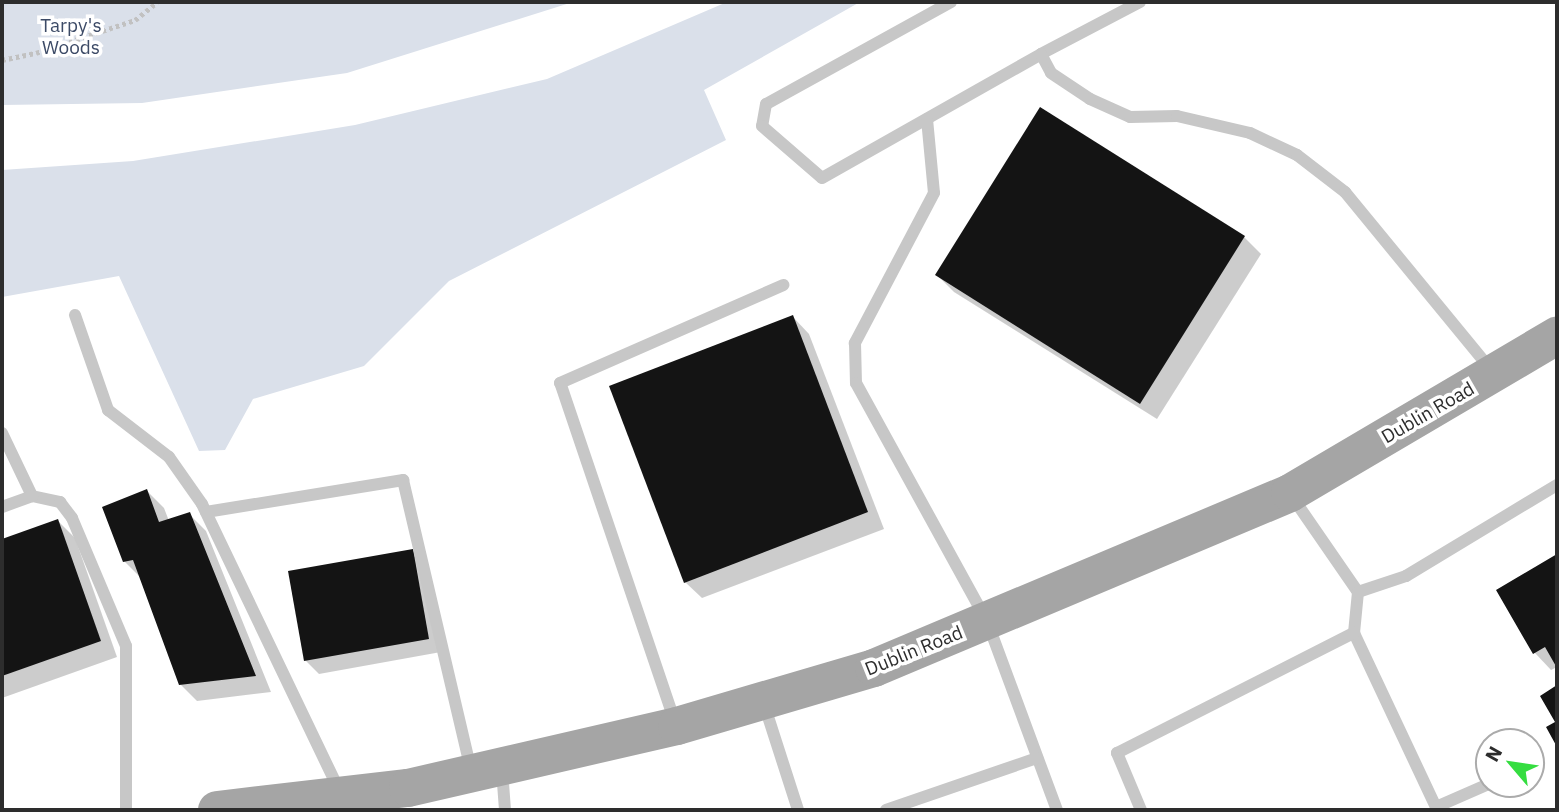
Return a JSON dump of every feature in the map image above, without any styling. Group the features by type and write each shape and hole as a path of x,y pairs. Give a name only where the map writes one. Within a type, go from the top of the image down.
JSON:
{"main road":[{"name":"Dublin Road","path":"217,810 343,799 487,770 677,726 874,668 1290,493 1494,374 1554,344"}],"lane":[{"path":"951,2 766,104 762,126 822,178 1041,54 1140,2"},
{"path":"1041,54 1051,73 1090,99 1130,117 1177,116 1250,133 1297,155 1345,192 1494,374"},
{"path":"927,119 934,193 855,343 856,383 987,621 1057,810"},
{"path":"677,726 560,383 783,285"},
{"path":"75,315 108,410 169,457 206,512 343,799"},
{"path":"2,433 32,496"},
{"path":"206,512 403,480 487,770 505,810"},
{"path":"1358,592 1406,576 1557,485"},
{"path":"1290,493 1358,592 1354,633 1432,809 1475,790"},
{"path":"2,507 32,496 60,502 72,518 126,646 126,810"},
{"path":"1141,810 1117,752 1354,633"},
{"path":"763,702 797,810"},
{"path":"887,810 1037,758"}],"path":[{"path":"2,60 36,53 135,20 157,2"}],"green space":[{"name":"Tarpy's Woods","path":"2,2 573,2 347,73 142,103 2,105"},
{"path":"727,2 860,2 704,90 726,140 449,281 364,366 253,399 225,450 199,451 119,276 2,297 2,170 133,161 355,125 547,79"}],"building":[{"path":"1040,107 1245,236 1140,404 935,275"},
{"path":"793,315 868,512 684,583 609,386"},
{"path":"147,489 159,522 190,512 256,676 179,685 133,560 123,562 102,507"},
{"path":"58,519 101,641 2,676 2,539"},
{"path":"413,549 429,639 304,661 288,571"},
{"path":"1557,554 1557,668 1545,647 1533,654 1496,590"},
{"path":"1557,685 1557,747 1546,727 1555,722 1540,696"}]}
